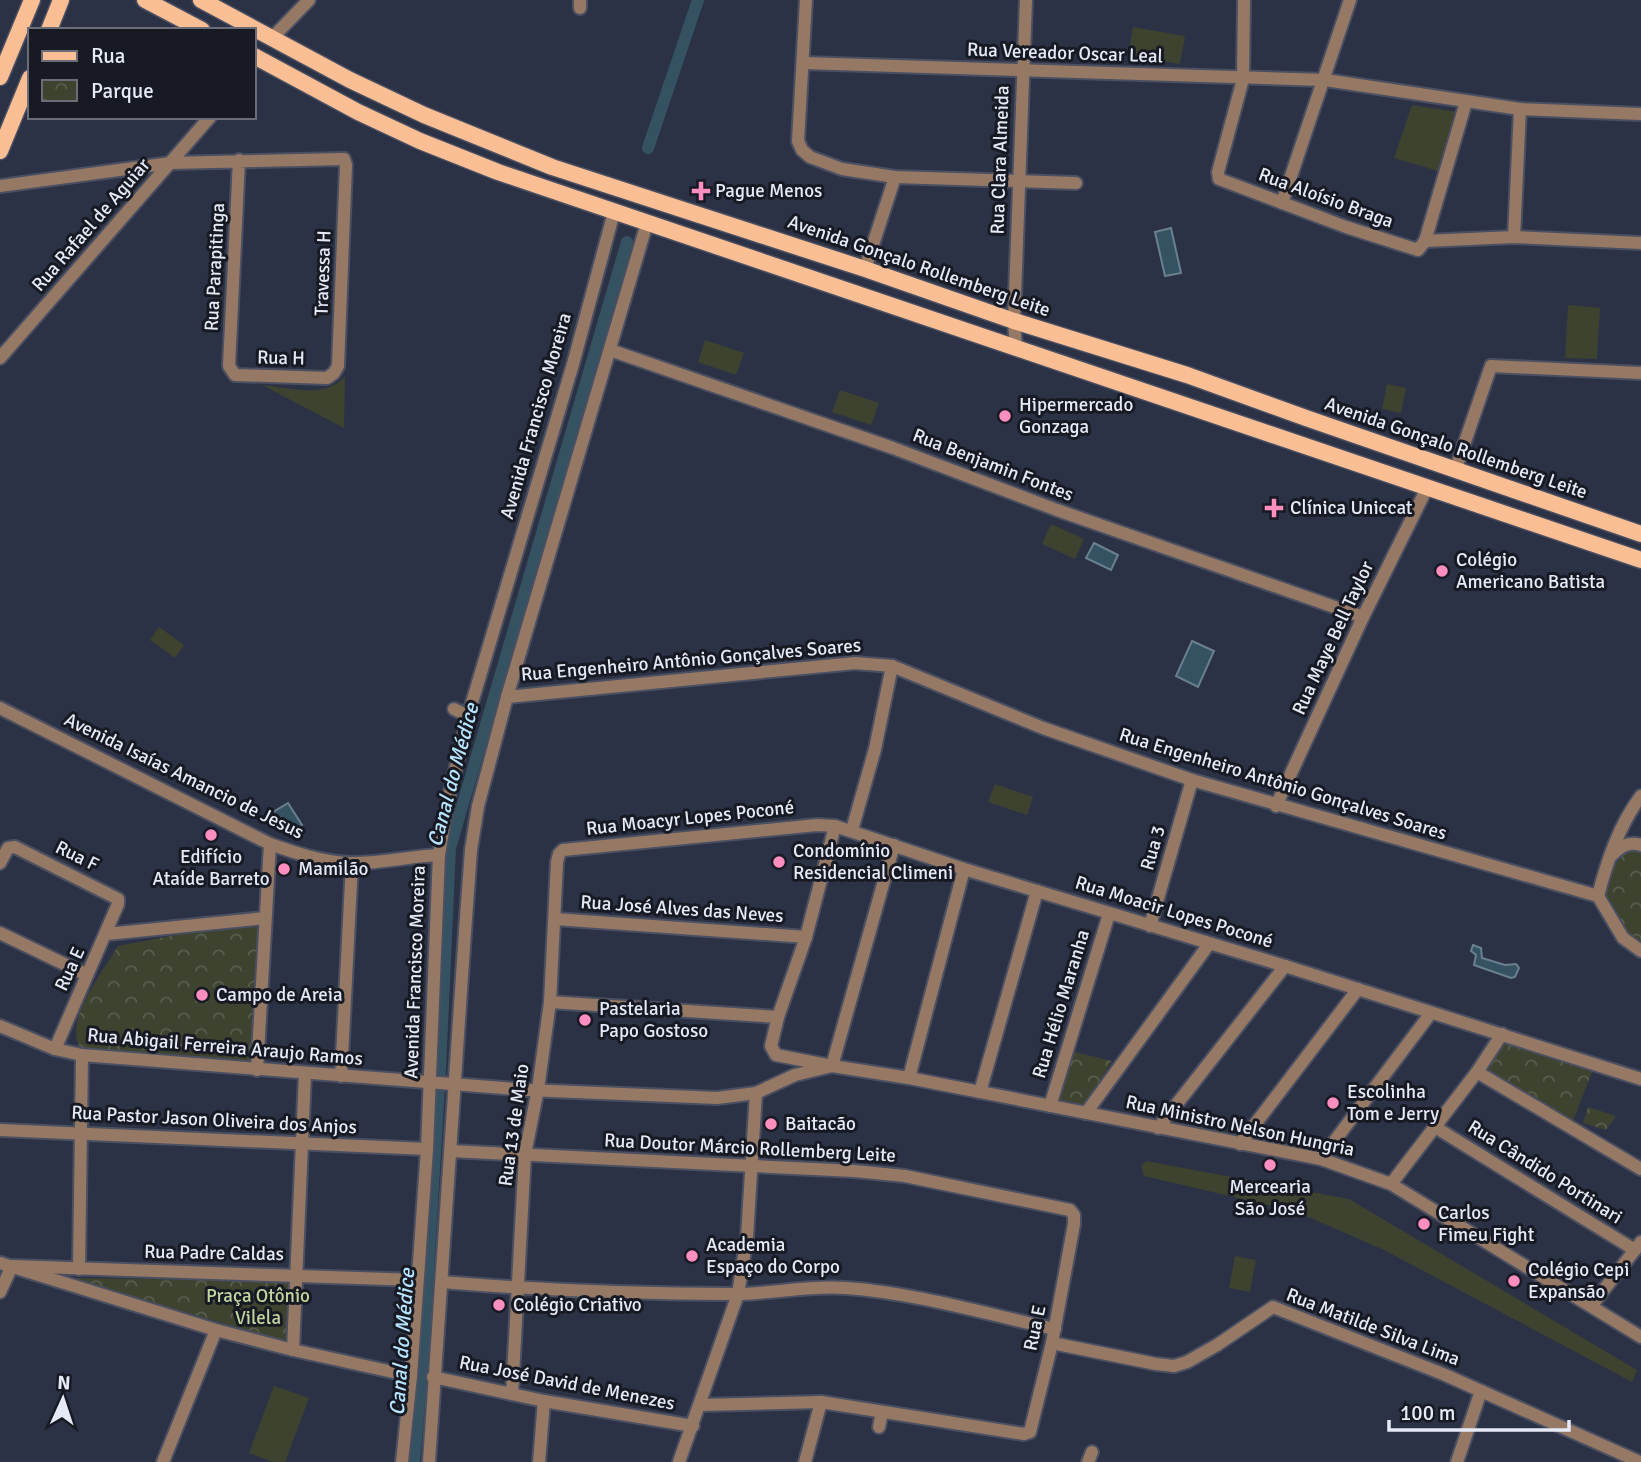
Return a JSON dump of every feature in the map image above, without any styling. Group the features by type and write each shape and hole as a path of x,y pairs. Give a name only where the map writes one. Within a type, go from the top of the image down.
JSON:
{"main road":[{"path":"0,77 32,0"},
{"path":"50,28 61,0"},
{"path":"145,0 198,28"},
{"name":"Avenida Gonçalo Rollemberg Leite","path":"201,0 350,80 424,115 552,167 1014,321 1187,374 1455,471 1641,534"},
{"path":"256,61 420,141 498,172 1641,560"},
{"path":"0,151 28,83"},
{"path":"498,172 491,162 497,154 552,167"}],"street":[{"path":"274,37 309,0"},
{"path":"806,0 798,141 802,150 810,157 842,169 895,177 1076,183"},
{"name":"Rua Clara Almeida","path":"1016,348 1014,321 1026,0"},
{"path":"1243,79 1244,0"},
{"path":"1282,203 1350,0"},
{"name":"Rua Vereador Oscar Leal","path":"804,63 1325,80 1521,109 1641,114"},
{"name":"Rua Aloísio Braga","path":"1243,79 1217,176 1219,179 1412,250 1424,244 1514,237 1641,243"},
{"path":"1424,244 1466,102"},
{"path":"1514,237 1521,109"},
{"name":"Rua Rafael de Aguiar","path":"0,358 208,119"},
{"name":"Travessa H","path":"239,160 344,159 346,165 338,366 327,378"},
{"path":"0,186 171,163 239,160"},
{"name":"Rua Parapitinga","path":"235,375 229,366 239,160"},
{"path":"865,270 895,177"},
{"name":"Avenida Francisco Moreira","path":"402,1462 411,1376 427,1149 439,855 448,801 468,716 573,364 614,212"},
{"path":"429,1462 451,1151 453,1084 471,850 478,806 507,696 647,223"},
{"name":"Rua Benjamin Fontes","path":"610,350 893,448 1057,510 1363,617"},
{"path":"1455,471 1492,366 1641,373"},
{"name":"Rua H","path":"235,375 327,378"},
{"name":"Rua Maye Bell Taylor","path":"1276,806 1363,617 1427,488"},
{"name":"Rua Engenheiro Antônio Gonçalves Soares","path":"507,696 855,663 892,666 1044,729 1192,780 1276,806 1598,895"},
{"path":"852,830 875,749 892,666"},
{"name":"Avenida Isaías Amancio de Jesus","path":"0,708 270,844 314,859 352,863 439,855"},
{"path":"454,709 468,716"},
{"name":"Rua 3","path":"1150,926 1192,780"},
{"path":"1641,796 1629,812 1598,895 1623,939 1641,951"},
{"name":"Rua Moacyr Lopes Poconé","path":"557,862 563,850 817,825 835,826"},
{"path":"550,1002 778,1017 806,937 835,826"},
{"name":"Rua Moacir Lopes Poconé","path":"835,826 964,869 1285,965 1641,1079"},
{"path":"257,1070 270,844"},
{"path":"832,1066 894,845"},
{"path":"1610,858 1623,846 1641,845"},
{"name":"Rua F","path":"0,863 8,848 15,847 114,896 118,899 118,904"},
{"name":"Rua 13 de Maio","path":"512,1394 525,1154 538,1089 550,1002 557,862"},
{"path":"341,1076 352,863"},
{"path":"909,1078 964,869"},
{"path":"980,1092 1037,891"},
{"name":"Rua E","path":"55,1049 118,904"},
{"name":"Rua Hélio Maranha","path":"1050,1106 1109,914"},
{"path":"107,934 265,918"},
{"name":"Rua José Alves das Neves","path":"555,919 806,937"},
{"path":"0,933 87,975"},
{"path":"1086,1113 1209,944"},
{"path":"1158,1128 1285,965"},
{"path":"1240,1144 1358,989"},
{"path":"1321,1159 1431,1013"},
{"name":"Rua Ministro Nelson Hungria","path":"778,1017 771,1046 776,1055 909,1078 1321,1159 1391,1184 1641,1337"},
{"name":"Rua Abigail Ferreira Araujo Ramos","path":"0,1026 55,1049 82,1055 305,1074 538,1089"},
{"path":"1391,1184 1477,1072 1502,1034"},
{"path":"79,1269 82,1055"},
{"name":"Rua Ministro Nelson Hungria","path":"538,1089 717,1098 756,1093 795,1075 832,1066"},
{"path":"1477,1072 1641,1170"},
{"path":"293,1350 305,1074"},
{"path":"679,1462 738,1294 747,1237 756,1093"},
{"name":"Rua Cândido Portinari","path":"1435,1127 1638,1246"},
{"name":"Rua Pastor Jason Oliveira dos Anjos","path":"0,1130 427,1149"},
{"name":"Rua Doutor Márcio Rollemberg Leite","path":"451,1151 854,1171 905,1176 1070,1210 1074,1214 1074,1224"},
{"name":"Rua E","path":"882,1412 1024,1434 1030,1432 1055,1329 1074,1224"},
{"path":"1592,1306 1638,1246"},
{"path":"0,1292 6,1264 216,1330 411,1376"},
{"name":"Rua Padre Caldas","path":"6,1264 79,1269 416,1280"},
{"path":"442,1282 519,1288 738,1294 808,1287 845,1288 888,1293 1055,1329"},
{"name":"Rua Matilde Silva Lima","path":"1052,1343 1174,1366 1187,1362 1217,1345 1273,1307 1481,1391 1640,1462"},
{"path":"163,1462 216,1330"},
{"name":"Rua José David de Menezes","path":"433,1377 544,1401 693,1426"},
{"path":"1457,1462 1481,1391"},
{"path":"539,1462 544,1401"},
{"path":"700,1405 821,1402 882,1412 879,1427"},
{"path":"805,1462 821,1402"}],"green space":[{"path":"1133,27 1185,36 1180,64 1128,55"},
{"path":"1412,105 1457,112 1438,171 1394,158"},
{"path":"1568,305 1600,308 1597,359 1565,358"},
{"path":"705,340 744,353 736,375 698,362"},
{"path":"345,377 344,428 262,385 317,390 336,384"},
{"path":"1387,384 1406,388 1401,413 1382,409"},
{"path":"840,390 879,403 871,425 832,412"},
{"path":"1051,524 1084,539 1075,559 1042,544"},
{"path":"159,627 184,645 175,658 150,640"},
{"path":"995,784 1033,797 1027,815 988,802"},
{"path":"1633,848 1641,851 1641,945 1620,933 1606,896 1606,876 1613,862"},
{"path":"265,918 253,1061 80,1048 76,1037 81,1010 118,946"},
{"path":"1506,1039 1594,1067 1573,1121 1487,1072"},
{"path":"1071,1051 1112,1061 1085,1106 1057,1100"},
{"path":"1588,1107 1616,1116 1606,1130 1583,1123"},
{"path":"1146,1161 1349,1199 1637,1370 1632,1382 1384,1250 1297,1212 1144,1176 1141,1166"},
{"path":"1235,1256 1256,1260 1250,1292 1229,1288"},
{"name":"Praça Otônio Vilela","path":"70,1278 289,1281 286,1342"},
{"path":"274,1386 309,1398 285,1462 273,1462 249,1453"}],"water":[{"path":"1171,228 1181,273 1165,276 1155,232"},
{"path":"1094,543 1118,555 1111,570 1086,558"},
{"path":"1192,641 1214,651 1198,687 1176,676"},
{"path":"288,803 302,825 289,833 282,822 273,821 270,814"},
{"path":"1473,945 1481,948 1482,958 1505,965 1516,964 1519,968 1515,977 1474,965 1476,955 1471,951"}],"waterway":[{"path":"648,148 698,0"},
{"name":"Canal do Médice","path":"414,1462 440,1070 450,848 627,242"}],"place":[{"name":"Pague Menos","path":"701,191"},
{"name":"Hipermercado Gonzaga","path":"1005,416"},
{"name":"Clínica Uniccat","path":"1274,508"},
{"name":"Colégio Americano Batista","path":"1442,571"},
{"name":"Edifício Ataíde Barreto","path":"211,835"},
{"name":"Condomínio Residencial Climeni","path":"779,862"},
{"name":"Mamilão","path":"284,869"},
{"name":"Campo de Areia","path":"202,995"},
{"name":"Pastelaria Papo Gostoso","path":"585,1020"},
{"name":"Escolinha Tom e Jerry","path":"1333,1103"},
{"name":"Baitacão","path":"771,1124"},
{"name":"Mercearia São José","path":"1270,1165"},
{"name":"Carlos Fimeu Fight","path":"1424,1224"},
{"name":"Academia Espaço do Corpo","path":"692,1256"},
{"name":"Colégio Cepi Expansão","path":"1514,1281"},
{"name":"Colégio Criativo","path":"499,1305"}]}
